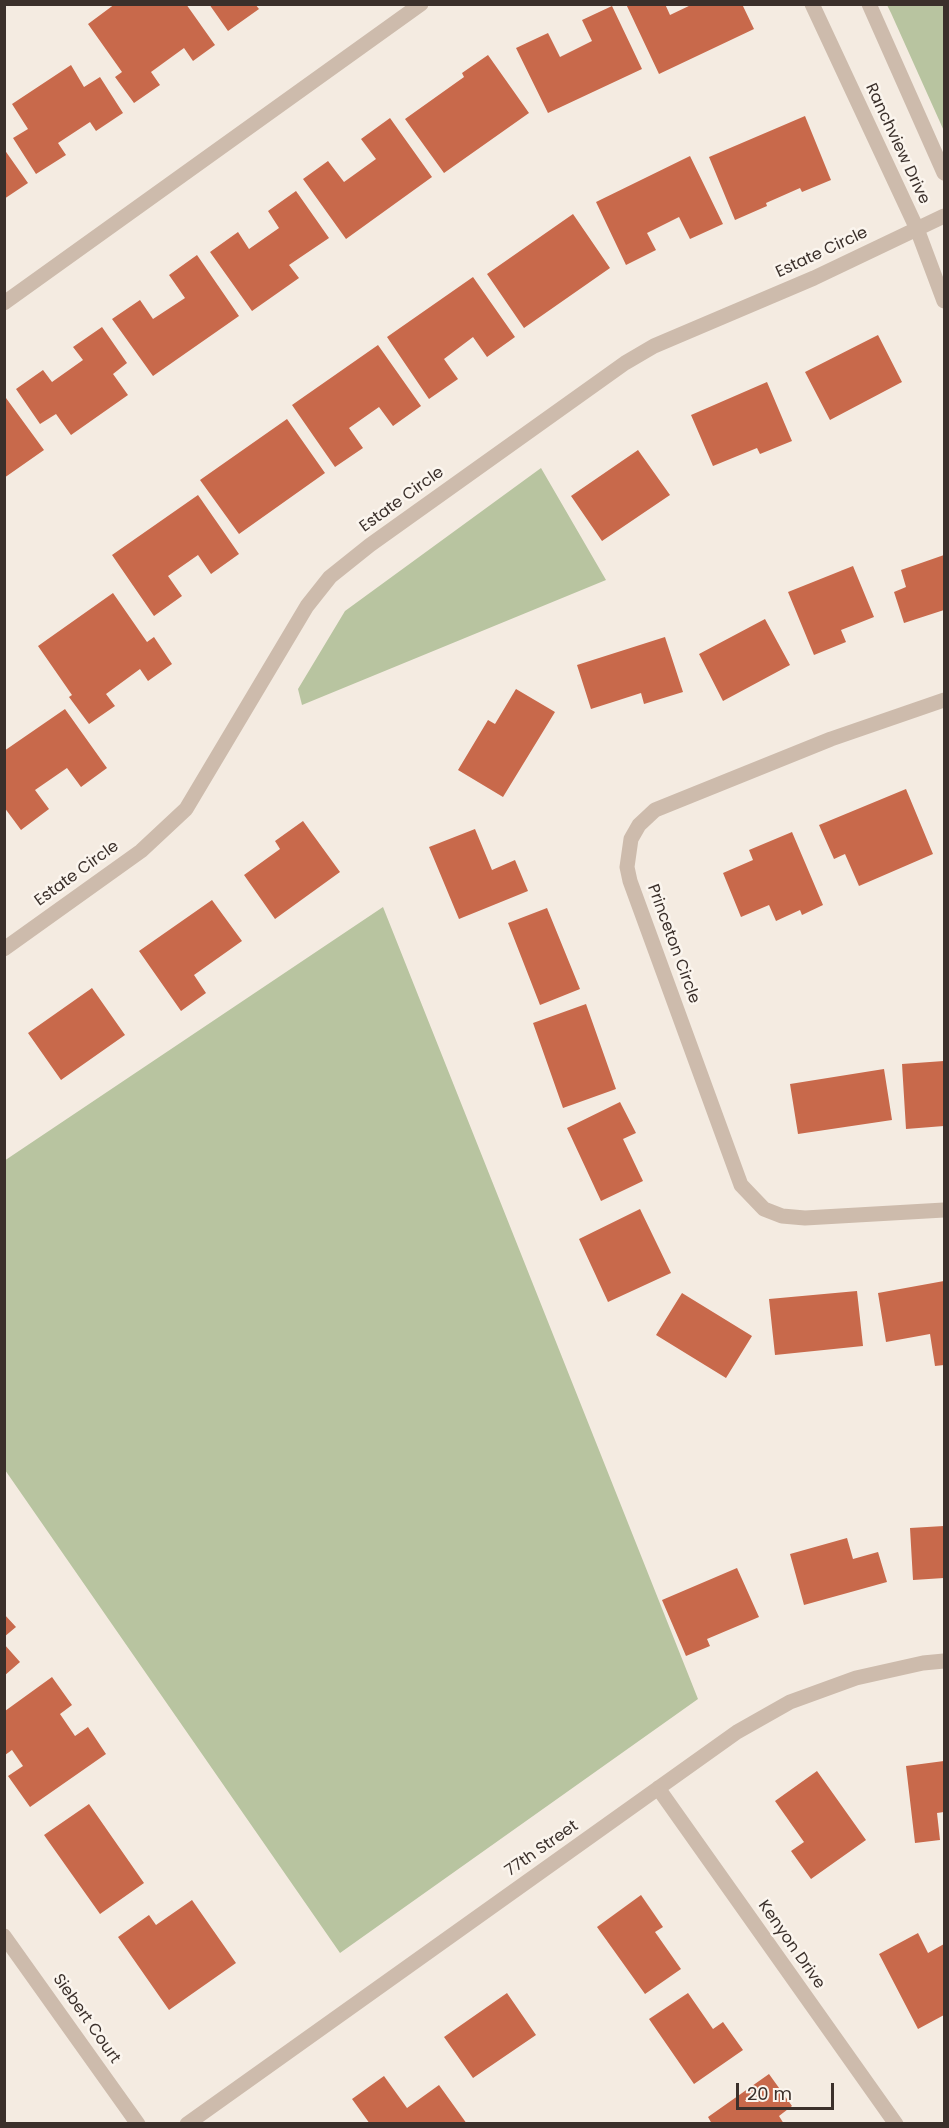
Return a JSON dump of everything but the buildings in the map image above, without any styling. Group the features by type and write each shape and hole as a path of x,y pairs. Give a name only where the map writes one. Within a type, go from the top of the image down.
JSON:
{"street":[{"path":"4,303 421,4"},
{"name":"Ranchview Drive","path":"812,4 917,229 945,301"},
{"name":"Ranchview Drive","path":"869,4 945,173"},
{"name":"Estate Circle","path":"4,949 141,851 186,808 307,606 330,577 370,545 625,363 644,352 814,278 942,218"},
{"name":"Princeton Circle","path":"945,700 831,739 655,810 639,825 631,839 627,867 630,881 741,1185 764,1209 782,1216 805,1218 945,1210"},
{"name":"77th Street","path":"187,2124 737,1732 790,1702 856,1678 923,1663 945,1661"},
{"name":"Kenyon Drive","path":"658,1788 896,2124"},
{"name":"Siebert Court","path":"4,1936 138,2124"}],"green space":[{"path":"887,5 944,5 944,131 891,13"},
{"path":"541,468 606,580 302,705 298,689 345,611"},
{"path":"383,907 698,1699 340,1953 5,1470 4,1161"}]}
